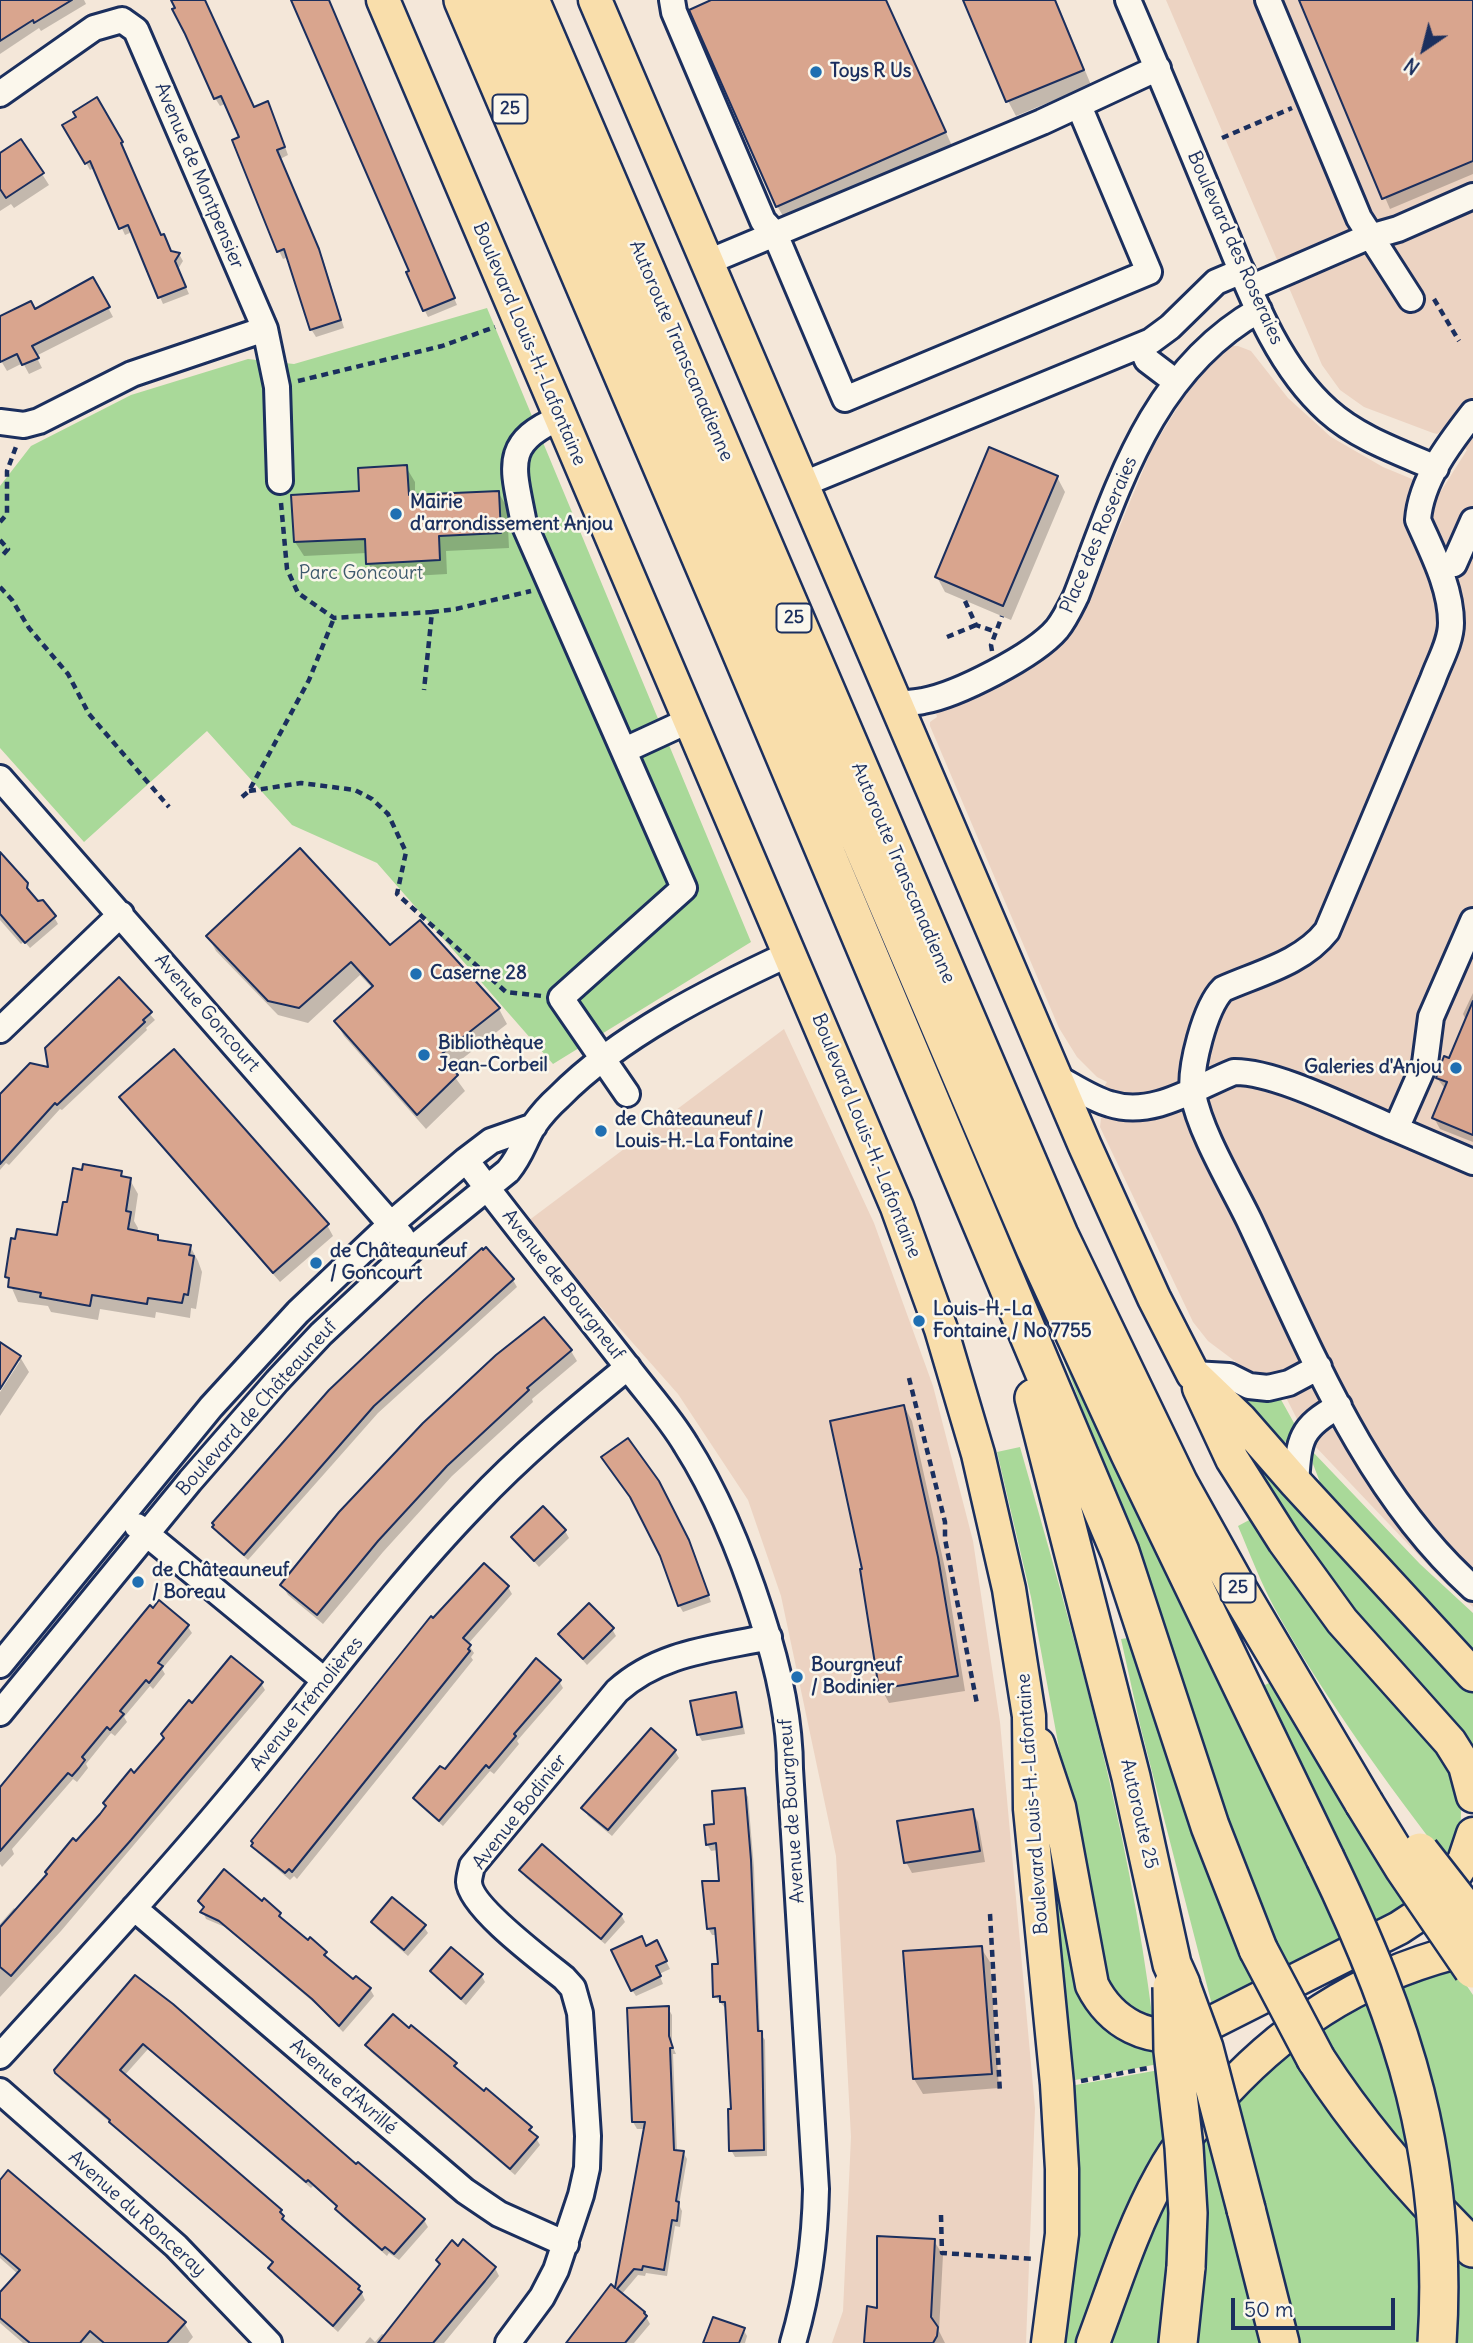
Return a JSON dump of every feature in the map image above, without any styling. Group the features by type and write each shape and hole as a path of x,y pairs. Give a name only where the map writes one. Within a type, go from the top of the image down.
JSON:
{"highway":[{"name":"25","path":"463,0 1005,1282"},
{"path":"501,0 1035,1248 1375,1968 1403,2042 1419,2100 1432,2174 1440,2274 1437,2343"},
{"name":"Autoroute Transcanadienne","path":"530,0 1059,1235 1179,1483 1319,1725 1370,1800"},
{"path":"1005,1282 1119,1552 1210,1826 1258,1949 1316,2059 1352,2113 1419,2193 1473,2248"},
{"name":"Autoroute 25","path":"1005,1282 1119,1727 1175,1978 1204,2048 1280,2343"},
{"path":"1370,1800 1473,1920"},
{"path":"1370,1800 1404,1868 1473,1969"},
{"path":"1175,1978 1173,2051 1184,2147 1188,2213 1186,2267 1178,2343"}],"main road":[{"name":"Boulevard Louis-H.-Lafontaine","path":"383,0 897,1207 969,1417 1002,1554 1029,1716 1030,1809 1057,2084 1062,2169 1062,2234 1048,2343"},
{"path":"595,0 1109,1199 1232,1459 1284,1541 1342,1621 1454,1748 1465,1766 1473,1796"},
{"path":"1193,1374 1240,1419 1473,1675"},
{"path":"1029,1716 1059,1807 1092,1984 1106,2008 1138,2030 1166,2037 1191,2033 1399,1927 1437,1903 1464,1861 1473,1833"},
{"path":"1093,2343 1138,2226 1161,2175 1203,2115 1241,2074 1281,2038 1350,1992 1404,1968 1473,1948"}],"street":[{"path":"672,0 674,12 763,221 775,234 845,399 1149,272 1079,106"},
{"name":"Boulevard des Roseraies","path":"1128,0 1250,289 1291,367 1328,411 1359,433 1436,468"},
{"path":"1268,0 1359,218 1423,299"},
{"name":"Avenue de Montpensier","path":"0,94 94,29 122,20 136,30 265,329 277,387 279,481"},
{"path":"708,262 1079,106 1158,68"},
{"path":"801,485 1142,346 1163,334 1216,282 1250,289 1372,237 1390,233 1473,196"},
{"name":"Place des Roseraies","path":"895,704 932,699 979,679 1026,655 1057,629 1076,596 1137,444 1176,382 1206,347 1234,324 1250,289"},
{"path":"12,424 39,421 132,374 265,329"},
{"path":"1142,346 1147,360 1176,382"},
{"path":"1454,565 1418,520 1419,508 1443,453 1473,413"},
{"path":"560,418 535,429 520,444 516,469 524,524 684,888 561,998 627,1094"},
{"path":"1473,521 1454,565 1447,593 1451,624 1446,645 1327,932 1314,947 1303,954 1223,989 1202,1032 1193,1091 1203,1125 1339,1406 1398,1506 1430,1546 1473,1588"},
{"path":"625,750 690,720"},
{"name":"Avenue Goncourt","path":"0,778 412,1248"},
{"path":"0,1030 121,914"},
{"path":"1396,1129 1424,1063 1432,1017 1473,921"},
{"name":"Boulevard de Châteauneuf","path":"0,1713 190,1481 277,1381 330,1325 412,1248 487,1189 520,1156 534,1126 559,1097 603,1059 686,1007 789,954"},
{"path":"1056,1077 1109,1104 1146,1107 1193,1091 1234,1072 1245,1072 1281,1081 1473,1163"},
{"name":"Boulevard de Châteauneuf","path":"0,1665 166,1460 253,1359 298,1312 391,1224 466,1160 491,1141 534,1126"},
{"name":"Avenue de Bourgneuf","path":"466,1160 686,1444 716,1497 749,1576 769,1637 790,1737 816,2189 814,2251 793,2343"},
{"name":"Avenue Trémolières","path":"0,2056 240,1787 324,1680 428,1555 475,1504 571,1413 628,1367"},
{"path":"1193,1374 1229,1376 1249,1386 1268,1388 1289,1383 1319,1367"},
{"path":"1296,1483 1298,1453 1304,1434 1318,1418 1339,1406"},
{"path":"122,1515 324,1680"},
{"name":"Avenue Bodinier","path":"508,2343 542,2297 556,2270 587,2168 588,2136 580,2013 573,1989 564,1978 489,1915 476,1900 469,1884 472,1866 617,1691 630,1679 676,1656 769,1637"},
{"path":"1437,1903 1473,1885"},
{"name":"Avenue d'Avrillé","path":"134,1908 465,2191 499,2214 566,2244"},
{"name":"Avenue du Ronceray","path":"0,2091 176,2246 269,2343"}],"path":[{"path":"1222,138 1297,106"},
{"path":"1423,299 1459,341"},
{"path":"277,387 442,346 500,325"},
{"path":"0,522 7,514 7,471 12,424"},
{"path":"279,481 287,569 298,593 334,618 456,609 551,586"},
{"path":"0,540 8,549 0,558"},
{"path":"0,587 12,600 29,628 68,674 89,714 169,807"},
{"path":"965,601 976,625"},
{"path":"424,690 432,612"},
{"path":"993,640 1002,615"},
{"path":"242,797 249,791 309,680 334,618"},
{"path":"947,637 976,625 996,632"},
{"path":"249,791 301,783 355,790 372,799 388,814 405,852 397,894 506,992 561,998"},
{"path":"909,1378 945,1522 945,1538 977,1704"},
{"path":"990,1914 1000,2093"},
{"path":"941,2215 942,2253 1045,2260"}],"shaded area":[{"path":"1166,0 1473,0 1473,1607 1444,1582 1313,1444 1274,1374 1255,1375 1244,1368 1208,1341 1193,1322 1100,1127 1101,1118 1105,1117 1104,1087 1107,1082 1097,1077 1077,1057 1059,1028 930,726 930,722 937,717 936,713 1022,674 1063,643 1083,614 1152,449 1185,395 1214,361 1231,346 1251,351 1288,398 1331,437 1383,467 1441,491 1467,450 1442,431 1433,433 1364,407 1340,390 1322,365"},
{"path":"784,1029 874,1223 933,1386 973,1541 1000,1722 1035,2108 1026,2343 832,2343 843,2311 851,2137 836,1856 781,1596 748,1500 678,1394 528,1221"}],"green space":[{"name":"Parc Goncourt","path":"487,308 751,942 553,1064 377,863 292,825 207,731 84,842 0,748 0,486 31,446 131,395 248,359 294,364"},
{"path":"1020,1250 1346,1938 1285,1971 1264,1925 1116,1501"},
{"path":"1235,1392 1279,1396 1294,1423 1288,1441 1278,1444"},
{"path":"1234,1432 1450,1671 1473,1693 1473,1754 1369,1634 1273,1504"},
{"path":"1020,1447 1079,1660 1115,1804 1143,1949 1153,2022 1115,1999 1099,1964 1031,1597 997,1452"},
{"path":"1312,1451 1420,1564 1473,1613 1473,1654 1323,1490 1313,1464"},
{"path":"1253,1518 1441,1752 1455,1782 1461,1807 1459,1833 1449,1864 1357,1740 1275,1609 1238,1526"},
{"path":"1128,1638 1175,1773 1256,1985 1213,2009 1140,1725 1121,1639"},
{"path":"1269,1683 1411,1906 1374,1926 1259,1688"},
{"path":"1045,1821 1051,1821 1072,1957 1157,2050 1158,2064 1070,2081"},
{"path":"1454,1967 1473,1995 1473,2224 1453,2205 1440,2119 1399,1985"},
{"path":"1370,1998 1415,2163 1372,2111 1317,2029"},
{"path":"1291,2048 1421,2218 1421,2343 1297,2343 1235,2097"},
{"path":"1159,2070 1167,2142 1079,2343 1066,2343 1076,2233 1070,2086"},
{"path":"1210,2132 1264,2343 1193,2343 1199,2148"},
{"path":"1170,2187 1163,2343 1108,2343 1146,2241"},
{"path":"1455,2252 1473,2269 1473,2343 1453,2343"}],"building":[{"path":"0,0 72,0 0,41"},
{"path":"171,0 205,0 254,107 268,101 285,147 277,150 319,249 341,320 310,330 284,249 277,252 232,140 239,137 221,96 214,99 172,9 175,8"},
{"path":"291,0 329,0 455,298 423,311 406,272 409,271"},
{"name":"Toys R Us","path":"711,0 886,0 946,132 776,207 689,10"},
{"path":"963,0 1055,0 1084,70 1006,102"},
{"path":"1299,0 1473,0 1473,161 1382,199"},
{"path":"97,97 123,142 121,143 161,235 164,234 171,251 180,253 175,261 186,287 158,298 128,225 119,229 90,161 85,164 62,125 76,117 73,112"},
{"path":"21,139 44,173 6,198 0,189 0,153"},
{"path":"93,277 110,307 32,346 39,358 22,365 17,354 0,362 0,316 31,301 35,309"},
{"path":"989,447 1058,476 1003,606 935,577"},
{"name":"Mairie d'arrondissement Anjou","path":"407,465 409,495 499,491 501,533 439,536 440,560 366,564 365,539 294,542 291,495 359,491 358,468"},
{"name":"Caserne 28","path":"300,848 390,945 420,920 500,1008 439,1056 458,1075 417,1115 334,1021 373,986 351,962 299,1008 268,1001 206,936"},
{"path":"0,852 28,883 27,888 38,901 43,900 56,916 25,943 0,914"},
{"path":"119,977 152,1012 143,1020 145,1022 57,1105 55,1103 0,1164 0,1094 30,1063 48,1067 45,1048"},
{"name":"Galeries d'Anjou","path":"1473,1001 1473,1135 1432,1118 1447,1082 1436,1078 1444,1056 1449,1058"},
{"path":"174,1049 329,1224 273,1273 119,1097"},
{"path":"83,1164 122,1171 121,1176 131,1178 126,1211 131,1212 128,1229 158,1235 158,1240 191,1245 189,1255 194,1256 188,1295 184,1294 182,1303 148,1298 147,1304 92,1295 90,1306 40,1297 41,1293 8,1287 9,1278 5,1277 11,1238 15,1239 17,1229 57,1235 73,1168 82,1170"},
{"path":"486,1247 514,1279 374,1406 244,1555 212,1527 212,1523 329,1390 424,1300"},
{"path":"544,1317 572,1350 527,1388 529,1390 447,1466 378,1541 317,1615 280,1585 339,1512 423,1423 496,1355"},
{"path":"0,1342 21,1356 0,1389"},
{"path":"904,1405 938,1557 958,1676 879,1689 862,1569 830,1421"},
{"path":"628,1438 659,1481 689,1540 709,1595 678,1606 660,1556 630,1497 601,1457"},
{"path":"543,1506 566,1530 534,1561 511,1537"},
{"path":"484,1563 509,1586 463,1638 471,1645 468,1649 470,1651 292,1872 289,1869 285,1873 251,1846 251,1841 431,1616 433,1618"},
{"path":"159,1600 189,1625 158,1663 163,1666 149,1683 146,1680 120,1711 124,1714 110,1730 107,1727 82,1757 85,1760 79,1768 72,1776 68,1773 0,1851 0,1787 150,1605 153,1608"},
{"path":"589,1603 614,1628 583,1659 558,1634"},
{"path":"231,1656 263,1682 131,1840 11,1976 0,1967 0,1927 47,1874 45,1872 73,1838 76,1841 100,1814 106,1806 103,1803 131,1769 134,1773 164,1738 161,1734 189,1700 192,1703"},
{"path":"536,1658 561,1680 514,1734 516,1736 489,1768 486,1765 439,1821 413,1798 440,1766 445,1769"},
{"path":"736,1692 742,1727 697,1735 690,1701"},
{"path":"651,1728 676,1750 608,1830 581,1808"},
{"path":"745,1788 751,1860 758,2031 762,2031 764,2150 729,2151 728,2109 731,2109 725,2002 720,2002 720,1996 713,1997 712,1964 718,1964 715,1928 707,1929 702,1881 719,1881 716,1843 706,1845 704,1825 714,1824 712,1791"},
{"path":"973,1809 980,1851 904,1863 897,1821"},
{"path":"542,1844 622,1914 601,1939 519,1870"},
{"path":"224,1869 262,1901 264,1898 281,1913 279,1916 308,1940 310,1937 327,1952 324,1955 353,1979 356,1976 371,1988 339,2026 312,1999 219,1921 200,1912 204,1907 198,1901"},
{"path":"392,1897 426,1925 404,1950 371,1922"},
{"path":"642,1936 646,1946 657,1940 667,1961 656,1966 661,1976 631,1991 611,1950"},
{"path":"982,1946 992,2074 913,2079 903,1951"},
{"path":"451,1947 483,1974 461,1999 430,1971"},
{"path":"135,1975 173,2004 356,2164 358,2162 425,2219 394,2254 385,2247 382,2250 335,2209 337,2206 308,2180 306,2182 143,2044 120,2070 282,2210 282,2219 360,2286 358,2289 362,2292 333,2326 268,2268 273,2262 55,2073 54,2070"},
{"path":"669,2006 669,2036 673,2048 670,2048 674,2150 684,2151 676,2201 679,2202 677,2221 672,2220 664,2270 643,2266 642,2270 634,2269 617,2289 647,2316 625,2343 566,2343 611,2284 615,2288 645,2122 632,2122 627,2008"},
{"path":"393,2014 409,2028 411,2025 457,2063 454,2066 484,2091 486,2088 532,2127 529,2130 538,2137 510,2169 365,2045"},
{"path":"8,2170 186,2322 167,2343 104,2343 90,2331 80,2343 30,2343 0,2318 0,2292 20,2270 0,2253 0,2180"},
{"path":"877,2236 935,2239 931,2317 938,2327 933,2343 864,2343 867,2306 877,2308"},
{"path":"463,2239 496,2267 485,2281 433,2343 378,2343 440,2264 436,2260 452,2240 458,2246"},
{"path":"713,2317 745,2328 739,2343 703,2343"}],"place":[{"name":"Toys R Us","path":"816,72"},
{"name":"Mairie d'arrondissement Anjou","path":"396,514"},
{"name":"Caserne 28","path":"416,974"},
{"name":"Bibliothèque Jean-Corbeil","path":"424,1055"},
{"name":"Galeries d'Anjou","path":"1456,1068"},
{"name":"de Châteauneuf / Louis-H.-La Fontaine","path":"601,1131"},
{"name":"de Châteauneuf / Goncourt","path":"316,1263"},
{"name":"Louis-H.-La Fontaine / No 7755","path":"919,1321"},
{"name":"de Châteauneuf / Boreau","path":"138,1582"},
{"name":"Bourgneuf / Bodinier","path":"797,1677"}]}
